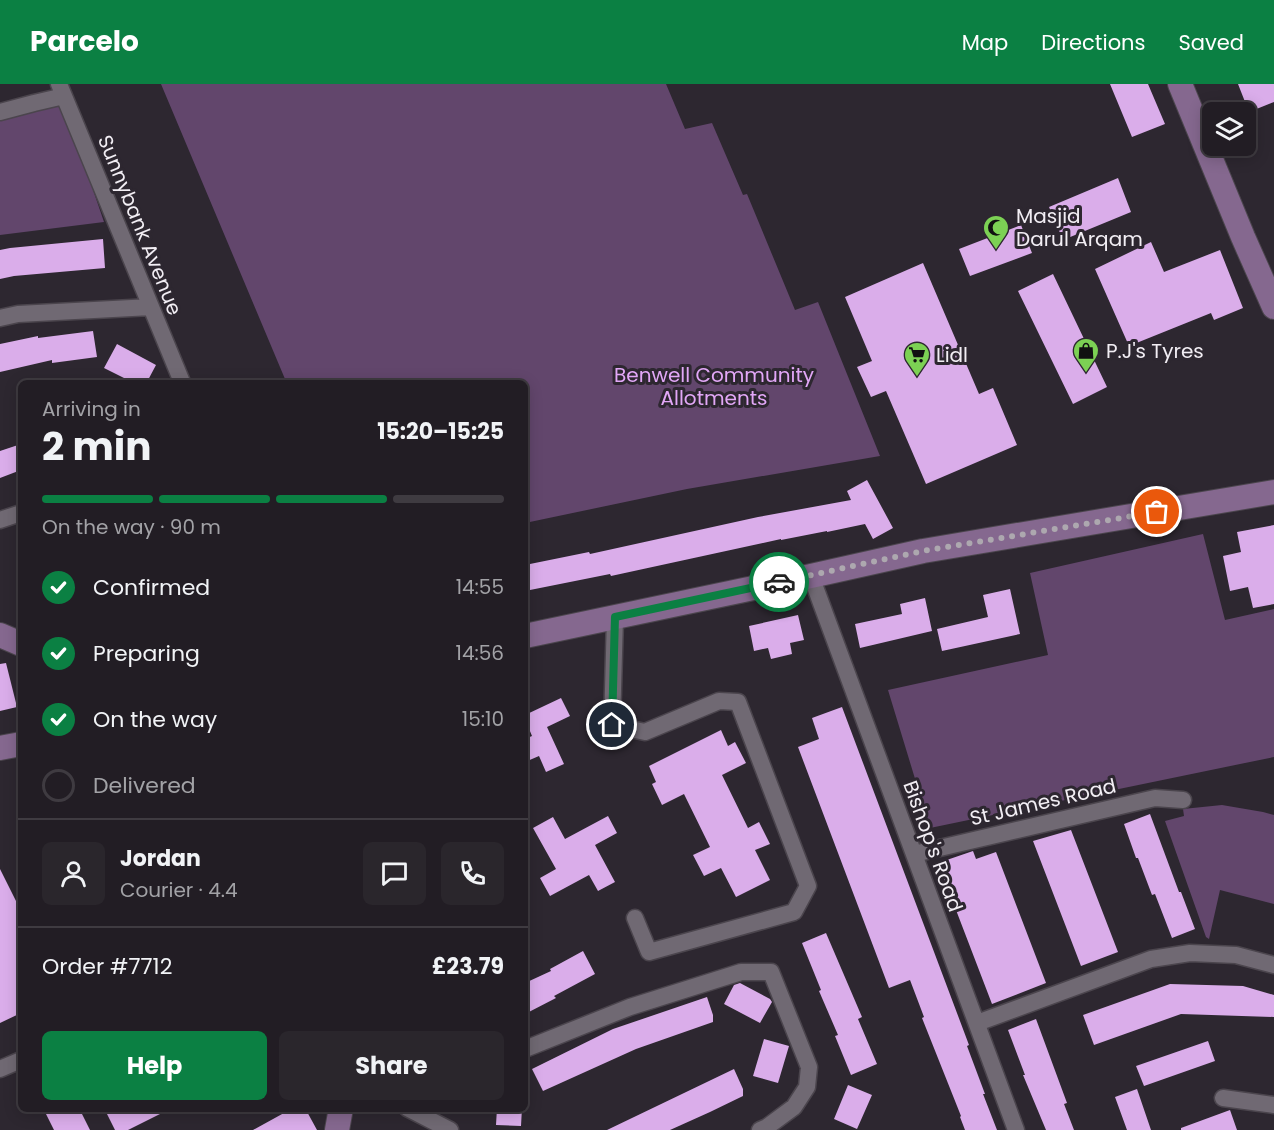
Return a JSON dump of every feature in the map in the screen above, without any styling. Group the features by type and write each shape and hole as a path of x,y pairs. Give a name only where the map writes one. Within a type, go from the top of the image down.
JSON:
{"main road":[{"path":"1180,84 1274,307"},
{"path":"528,635 923,551 1274,492"},
{"path":"0,635 18,643"},
{"path":"0,748 18,745"},
{"path":"337,1130 340,1112"}],"street":[{"path":"0,112 62,90"},
{"name":"Sunnybank Avenue","path":"62,90 181,380"},
{"path":"0,318 18,314 151,307"},
{"path":"0,520 18,514"},
{"name":"Bishop's Road","path":"811,576 1016,1130"},
{"path":"615,617 612,725 645,732 718,701 738,702 808,885 794,912 649,952 634,918"},
{"name":"St James Road","path":"914,854 1155,798 1183,800"},
{"path":"976,1023 1151,959 1190,953 1236,955 1274,965"},
{"path":"528,1048 630,1007 741,972 771,972 809,1067 807,1087 794,1107 760,1130"},
{"path":"0,1069 18,1061"},
{"path":"1223,1098 1274,1105"},
{"path":"434,1114 450,1130"}],"green space":[{"name":"Benwell Community Allotments","path":"161,84 666,84 685,129 712,123 743,195 747,194 795,310 818,302 880,456 687,489 528,522 528,380 285,379"},
{"path":"63,101 104,222 0,235 0,118"},
{"path":"1203,534 1225,620 1274,609 1274,757 930,828 888,690 1048,655 1030,573"},
{"path":"1222,805 1274,815 1274,904 1220,890 1209,939 1206,937 1165,821 1184,816 1183,809"}],"building":[{"path":"1110,84 1148,84 1165,124 1132,137"},
{"path":"1238,84 1274,84 1274,102 1256,109 1256,102 1245,102"},
{"path":"1118,178 1131,212 1063,240 1049,207"},
{"name":"Masjid Darul Arqam","path":"1021,225 1032,253 970,276 959,249"},
{"path":"103,239 105,268 0,279 0,250"},
{"path":"1151,242 1164,272 1220,250 1243,308 1214,320 1211,313 1129,346 1095,269"},
{"name":"Lidl","path":"923,263 979,394 993,388 1017,445 926,484 886,391 871,397 857,367 872,361 845,297"},
{"path":"1053,274 1107,387 1073,404 1018,291"},
{"path":"93,331 97,357 52,363 52,360 0,372 0,344 38,336 38,338"},
{"path":"117,344 156,365 148,380 128,380 104,368"},
{"path":"18,445 18,471 0,478 0,451"},
{"path":"867,480 893,528 873,539 865,524 781,539 611,576 610,574 528,590 528,564 589,552 590,554 758,517 851,500 847,491"},
{"path":"1274,525 1274,604 1253,608 1248,587 1230,591 1223,556 1241,552 1237,532"},
{"path":"1010,589 1020,634 942,651 937,629 988,617 983,595"},
{"path":"925,598 932,631 860,648 855,624 902,614 900,604"},
{"path":"798,615 804,640 790,643 792,654 771,659 768,648 754,651 749,626"},
{"path":"6,663 17,707 0,711 0,664"},
{"path":"561,698 570,716 547,727 564,764 546,772 539,756 528,761 528,738 532,736 528,726 528,714"},
{"path":"842,707 969,1045 967,1046 997,1130 965,1130 922,1018 924,1017 910,980 889,988 798,747 819,739 812,718"},
{"path":"721,730 728,746 735,742 746,763 722,775 748,828 759,822 770,844 755,850 770,880 736,897 721,868 704,876 693,855 710,847 684,794 662,805 652,784 656,782 649,766"},
{"path":"1150,814 1195,929 1172,938 1155,894 1152,895 1138,858 1136,858 1124,824"},
{"path":"608,816 617,833 595,845 615,882 598,891 589,875 550,896 540,878 556,869 533,828 553,817 565,839"},
{"path":"1071,830 1118,952 1081,966 1033,841"},
{"path":"973,851 976,859 996,852 1046,983 992,1004 938,863"},
{"path":"0,869 18,905 18,1014 0,1023"},
{"path":"826,933 862,1017 858,1019 877,1064 851,1075 802,943"},
{"path":"583,951 595,974 528,1012 528,982 551,971 550,969"},
{"path":"740,983 772,1002 760,1023 724,1004 734,985"},
{"path":"1170,984 1243,986 1274,995 1274,1017 1181,1014 1094,1045 1083,1015"},
{"path":"707,997 713,1022 636,1049 543,1091 532,1069 613,1029"},
{"path":"1036,1019 1067,1103 1064,1104 1074,1130 1046,1130 1023,1075 1025,1075 1008,1030"},
{"path":"764,1039 789,1046 778,1083 753,1076"},
{"path":"1208,1041 1215,1061 1144,1086 1136,1066"},
{"path":"734,1069 743,1089 743,1096 710,1112 670,1130 607,1130"},
{"path":"848,1085 872,1095 857,1129 834,1119"},
{"path":"1137,1089 1151,1130 1127,1130 1115,1097"},
{"path":"1230,1110 1237,1130 1181,1130 1181,1128"},
{"path":"45,1112 81,1112 90,1130 54,1130"},
{"path":"106,1112 164,1112 128,1130 115,1130"},
{"path":"286,1112 307,1112 317,1130 253,1130"},
{"path":"497,1112 522,1112 521,1126 496,1125"}],"way so far":[{"path":"779,582 923,551 1157,512"}],"place":[{"name":"Masjid Darul Arqam","path":"996,251"},
{"name":"P.J's Tyres","path":"1086,374"},
{"name":"Lidl","path":"917,378"}],"route":[{"path":"612,725 615,617 779,582"}]}
